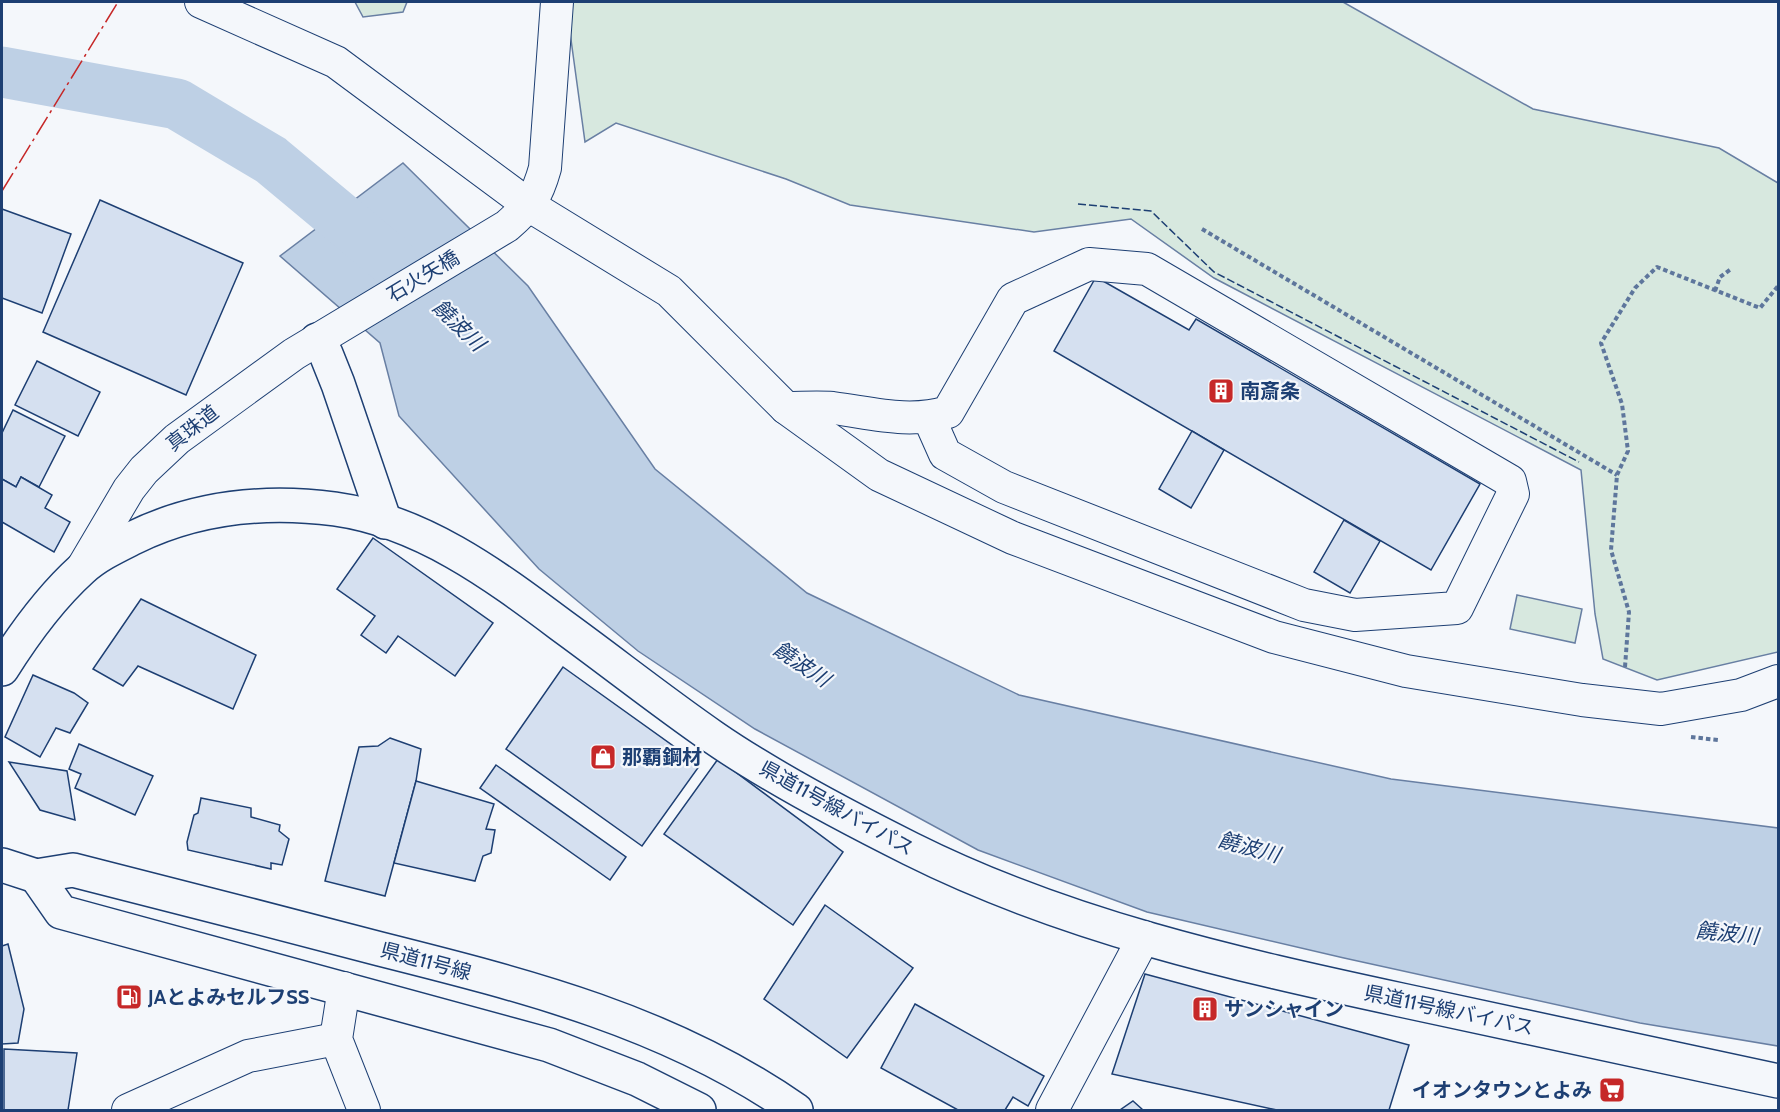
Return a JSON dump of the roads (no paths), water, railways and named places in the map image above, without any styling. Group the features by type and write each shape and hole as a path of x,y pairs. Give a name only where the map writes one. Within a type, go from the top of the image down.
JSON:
{"main road":[{"path":"328,333 326,354 384,522"},
{"name":"県道11号線バイパス","path":"2,669 20,640 83,567 146,532 198,515 244,506 271,504 340,510 384,522 458,553 511,587 716,739 840,811 913,850 1049,909 1233,964 1779,1081"},
{"name":"県道11号線","path":"2,865 36,876 73,870 464,970 572,1003 678,1041 757,1084 796,1110"},
{"path":"36,876 61,912 344,988 594,1060 699,1110"}],"street":[{"path":"201,2 336,62 518,216 669,291 786,408 879,475 1013,538 1274,637 1406,671 1582,700 1661,709 1741,695 1779,681"},
{"path":"518,216 539,188 545,168 557,2"},
{"name":"石火矢橋","path":"328,333 518,216"},
{"path":"786,408 830,408 909,419 928,418 948,412 1013,299 1089,264 1147,270 1510,481 1513,494 1457,608 1355,615 1304,605 1004,488 945,454 928,418"},
{"name":"真珠道","path":"83,567 129,489 160,454 234,396 328,333"},
{"path":"1052,1110 1144,937"},
{"path":"344,988 336,1039 364,1110"},
{"path":"128,1110 248,1056 336,1039"}],"water":[{"path":"403,163 528,286 655,469 807,593 1019,695 1391,779 1778,828 1778,1046 1640,1023 1147,912 978,850 755,729 638,651 539,569 399,416 380,343 280,256"}],"waterway":[{"name":"饒波川","path":"2,72 177,104 271,160 390,259"}],"place":[{"name":"南斎条","path":"1221,391"},
{"name":"那覇鋼材","path":"603,757"},
{"name":"JAとよみセルフSS","path":"129,997"},
{"name":"サンシャイン","path":"1205,1009"},
{"name":"イオンタウンとよみ","path":"1612,1090"}]}
